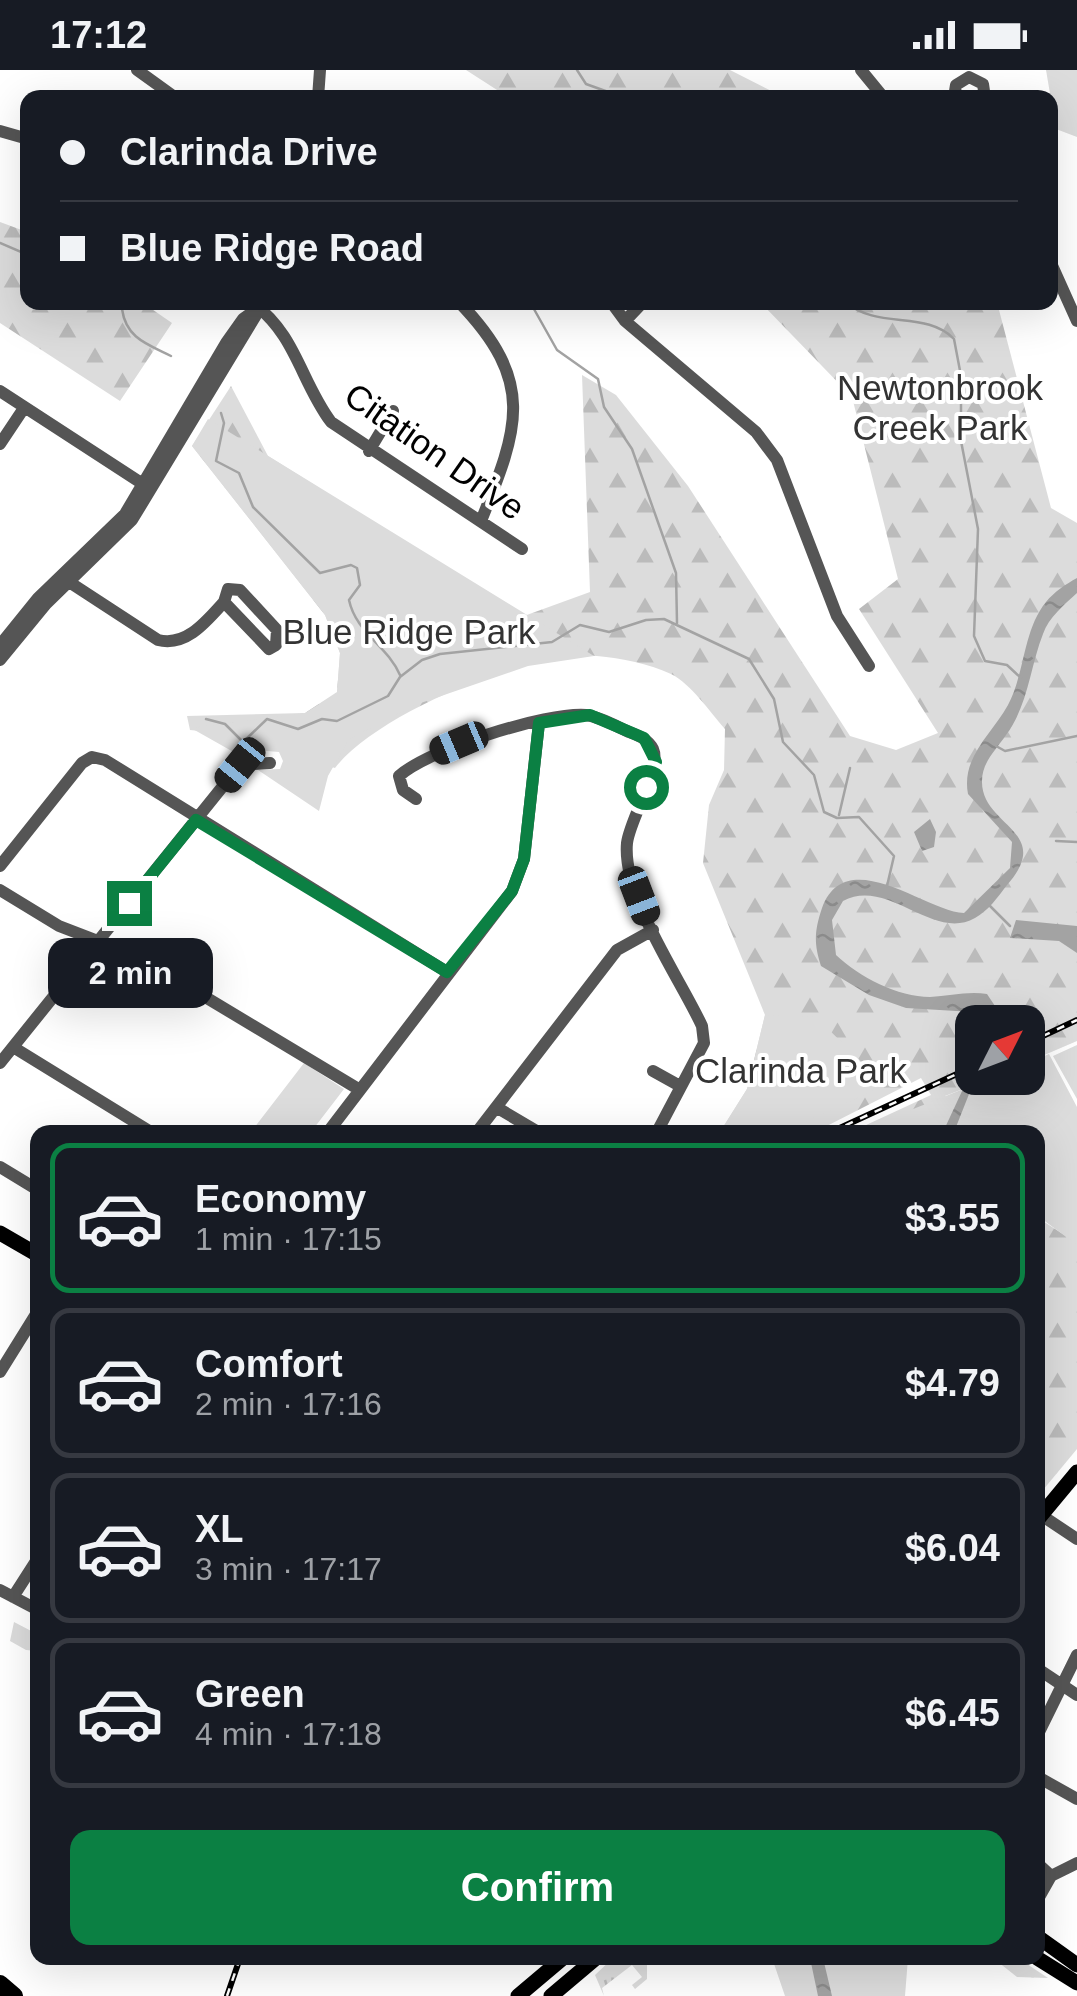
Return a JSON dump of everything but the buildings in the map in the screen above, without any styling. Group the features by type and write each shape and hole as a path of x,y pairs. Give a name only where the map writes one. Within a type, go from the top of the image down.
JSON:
{"highway":[{"path":"0,1984 14,1996"}],"main road":[{"path":"0,1232 30,1250"},
{"path":"1045,1510 1077,1472"},
{"path":"1045,1942 1077,1965"},
{"path":"1045,1963 1077,1983"},
{"path":"518,1996 552,1965"},
{"path":"552,1996 588,1965"}],"street":[{"path":"137,70 165,90"},
{"path":"860,70 877,90"},
{"path":"955,90 956,85 969,77 983,84 984,90"},
{"path":"1058,279 1077,321"},
{"path":"0,645 147,486 226,343 252,310"},
{"name":"Citation Drive","path":"264,310 290,338 314,400 331,422 522,550"},
{"path":"467,310 492,336 516,409 508,455 481,520"},
{"path":"617,310 756,432 777,460 837,616 869,666"},
{"path":"625,321 636,310"},
{"path":"0,391 147,486"},
{"path":"0,444 24,408"},
{"path":"369,451 394,411"},
{"path":"65,579 158,640 172,644 190,636 224,602 228,589 240,590 277,630 276,645 268,649 224,602"},
{"path":"0,660 65,579"},
{"path":"246,627 260,614"},
{"path":"416,799 403,790 399,776 413,763 459,743 539,723 590,715 644,738 652,748 656,762 627,845 630,874 653,930 702,1026 704,1043 660,1125"},
{"path":"333,1125 512,891 524,859 539,723"},
{"path":"0,866 82,763 92,757 105,760 196,820 447,972"},
{"path":"0,1063 240,765 270,764"},
{"path":"0,890 59,926 137,956 360,1090"},
{"path":"482,1125 617,950 653,930"},
{"path":"13,1047 140,1125"},
{"path":"653,1071 680,1086"},
{"path":"496,1107 526,1125"},
{"path":"0,1167 30,1185"},
{"path":"0,1372 30,1324"},
{"path":"1045,1520 1077,1539"},
{"path":"14,1597 30,1571"},
{"path":"0,1590 30,1606"},
{"path":"1045,1709 1077,1655"},
{"path":"1045,1674 1077,1694"},
{"path":"1045,1781 1077,1799"},
{"path":"1045,1870 1051,1876"},
{"path":"1045,1887 1051,1876 1073,1870"},
{"path":"563,1965 573,1978"}],"green space":[{"path":"466,70 730,70 769,90 497,90"},
{"path":"1046,70 1077,70 1077,137 1058,130 1058,90 1049,90"},
{"path":"0,222 20,229 20,310 153,310 172,323 120,401 0,323"},
{"name":"Newtonbrook Creek Park","path":"768,310 999,310 1051,508 1077,523 1077,1041 1045,1055 1045,1005 955,1005 955,1092 945,1096 978,1125 866,1125 931,1095 921,1078 829,1125 724,1125 747,1089 765,1015 703,863 709,805 724,770 725,729 693,691 671,674 635,662 597,656 533,664 495,675 418,707 355,747 335,768 220,733 190,730 187,716 305,713 337,692 340,653 325,615 192,446 231,386 268,456 524,616 590,592 582,375 616,395 688,486 850,736 896,750 938,733 859,609 898,579 852,397"},
{"name":"Blue Ridge Park","path":"208,419 594,656 528,666 415,705 349,739 328,776 319,811 258,770 280,769 283,761 279,752 255,750 237,754 191,728 305,713 337,693 340,653 325,615 192,446"},
{"name":"Clarinda Park","path":"765,1015 816,1017 885,1085 805,1122 808,1125 724,1125 747,1089"},
{"path":"1077,1045 1077,1099 1053,1056"},
{"path":"1049,1054 1077,1107 1077,1245 1045,1221 1045,1125 878,1123 955,1092 1045,1095 1045,1056"},
{"path":"304,1063 344,1089 316,1125 256,1125"},
{"path":"1045,1222 1077,1243 1077,1449 1045,1488"},
{"path":"14,1622 30,1630 30,1650 10,1641"},
{"path":"606,1965 632,1965 602,1988 604,1996 595,1975"},
{"path":"632,1965 647,1965 647,1979 635,1989 632,1985 642,1977"},
{"path":"774,1965 907,1965 905,1996 785,1996"},
{"path":"1002,1965 1028,1965 1048,1978 1017,1977"}],"water":[{"path":"1077,578 1077,593 1046,628 1019,712 987,762 982,781 992,809 1020,840 1020,867 984,912 959,923 927,917 877,897 860,896 843,901 832,920 836,955 867,978 918,996 987,994 994,1005 955,1005 955,1011 906,1008 869,995 821,966 816,944 822,908 833,889 849,881 868,880 964,913 1010,868 1012,842 968,794 967,781 973,757 1014,693 1038,613 1053,595"},
{"path":"930,819 936,832 934,847 922,851 914,832"},
{"path":"1016,920 1077,926 1077,953 1059,941 1010,938"},
{"path":"960,1095 969,1095 957,1125 946,1125"},
{"path":"811,1965 825,1965 832,1996 818,1996"}],"waterway":[{"path":"577,70 586,84 603,90"},
{"path":"0,243 20,252"},
{"path":"122,310 133,333 171,356"},
{"path":"534,310 557,350 598,379 604,407 632,449 676,573 677,623"},
{"path":"858,310 872,316 930,325 954,339 961,376 961,441 978,529 974,636 985,661 1007,665 1021,678"},
{"path":"221,413 224,423 216,461 239,473 253,507 320,573 351,565 357,568 360,585 349,600 353,611 400,675"},
{"path":"206,719 225,724 243,742 267,719 298,729 322,719 337,721 388,696 400,677 422,660 440,654 552,642 580,625 609,632 646,620 664,619 749,659 774,699 783,742 814,775 824,812 837,818 859,817 894,856 887,886"},
{"path":"996,746 1005,751 1077,736"},
{"path":"839,815 850,768"},
{"path":"1056,841 1077,842"},
{"path":"990,906 1010,926"}],"railway":[{"path":"1045,1035 1077,1020"},
{"path":"846,1125 955,1075"},
{"path":"227,1996 238,1965"}],"route":[{"path":"129,903 196,820 447,972 512,891 524,859 539,723 564,716 590,715 644,738 656,762 646,787"}]}
